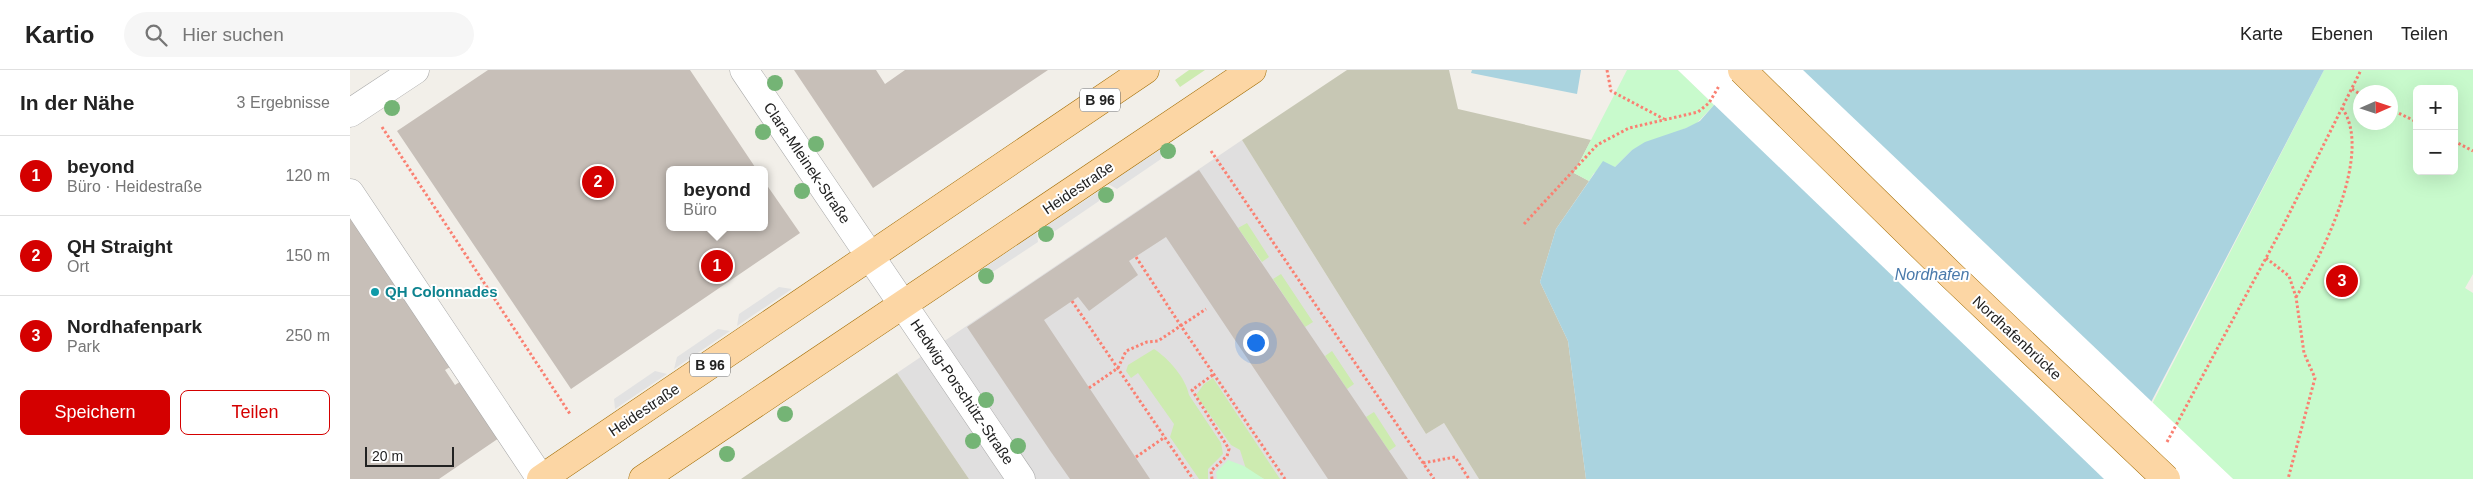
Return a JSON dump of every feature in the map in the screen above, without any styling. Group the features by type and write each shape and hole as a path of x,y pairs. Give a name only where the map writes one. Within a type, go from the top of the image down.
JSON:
{"main road":[{"name":"Heidestraße","path":"541,479 1145,70"},
{"name":"Heidestraße","path":"643,479 904,306 1252,70"},
{"name":"Nordhafenbrücke","path":"1742,70 1948,272 2166,479"}],"street":[{"path":"350,113 415,70"},
{"name":"Clara-Mleinek-Straße","path":"744,70 870,256"},
{"path":"350,193 541,479"},
{"path":"870,256 904,306"},
{"name":"Hedwig-Porschütz-Straße","path":"904,306 1021,479"}],"path":[{"path":"1607,70 1611,91 1664,119"},
{"path":"2176,423 2266,258 2361,70"},
{"path":"1524,224 1597,145 1629,128 1664,119 1683,117 1698,112 1709,103"},
{"path":"2296,297 2314,269 2339,211 2345,189 2352,145 2350,119 2342,108"},
{"path":"2398,113 2413,120"},
{"path":"382,127 570,414"},
{"path":"2458,143 2473,151"},
{"path":"1211,151 1434,479"},
{"path":"1136,257 1180,326 1285,479"},
{"path":"2266,258 2289,276 2296,297 2303,345 2315,378 2288,479"},
{"path":"1072,301 1193,479"},
{"path":"1089,388 1118,368 1126,351 1147,342 1158,341 1206,309"},
{"path":"1212,479 1211,471 1227,456 1229,449 1192,390 1214,374"},
{"path":"1136,457 1165,437"},
{"path":"1423,463 1455,457 1469,479"}],"shaded area":[{"path":"1347,70 1449,70 1458,109 1591,140 1574,173 1589,181 1556,229 1540,282 1568,341 1586,479 1479,479 1444,423 1426,434 1242,140"},
{"path":"1242,140 1426,434 1444,423 1479,479 969,479 897,373"},
{"path":"1161,149 1161,159 1117,189 1108,184"},
{"path":"1099,191 1099,201 1055,231 1046,226"},
{"path":"1037,232 1038,242 991,273 984,268"},
{"path":"779,287 792,289 737,326 739,314"},
{"path":"718,329 730,331 674,369 677,357"},
{"path":"655,371 667,374 615,409 614,399"},
{"path":"897,373 969,479 741,479"}],"green space":[{"path":"1189,70 1205,70 1180,87 1175,80"},
{"path":"1627,70 1678,70 1714,105 1696,124 1632,150 1615,167 1594,173 1589,181 1574,173"},
{"path":"2324,70 2473,70 2473,274 2465,288 2473,293 2473,479 2233,479 2152,404"},
{"path":"1247,223 1269,257 1262,262 1238,228"},
{"path":"1281,274 1313,322 1305,327 1273,279"},
{"path":"1154,349 1180,375 1189,395 1221,443 1223,454 1208,469 1208,479 1199,479 1170,437 1174,424 1138,373 1131,378 1126,371 1128,365"},
{"path":"1332,351 1354,384 1347,389 1325,356"},
{"path":"1213,378 1280,479 1264,479 1246,469 1240,450 1231,445 1196,395 1204,384"},
{"path":"1374,412 1396,446 1389,451 1366,417"},
{"path":"1228,460 1244,466 1264,479 1217,479 1216,472"}],"water":[{"path":"1472,70 1581,70 1577,94 1471,73"},
{"name":"Nordhafen","path":"1736,70 2324,70 2111,479 1586,479 1568,341 1540,282 1556,229 1603,161 1615,167 1632,150 1645,142 1686,128 1700,121 1714,105"}],"pier":[{"path":"1678,70 1803,70 2233,479 2104,479"}],"building":[{"path":"488,70 690,70 754,166 666,166 666,231 768,231 768,187 800,233 571,389 397,131"},
{"path":"794,70 876,70 885,84 905,70 1048,70 873,188"},
{"path":"1199,170 1408,479 1328,479 1166,237 1129,261 1138,275 1089,311 1078,297 1044,320 1150,479 1070,479 1051,452 967,327"},
{"name":"QH Colonnades","path":"350,218 450,367 445,370 455,385 461,381 499,438 439,479 350,479"}],"place":[{"name":"QH Straight","path":"598,182"},
{"name":"beyond","path":"717,266"},
{"name":"Nordhafenpark","path":"2342,281"},
{"name":"QH Colonnades","path":"375,292"}]}
